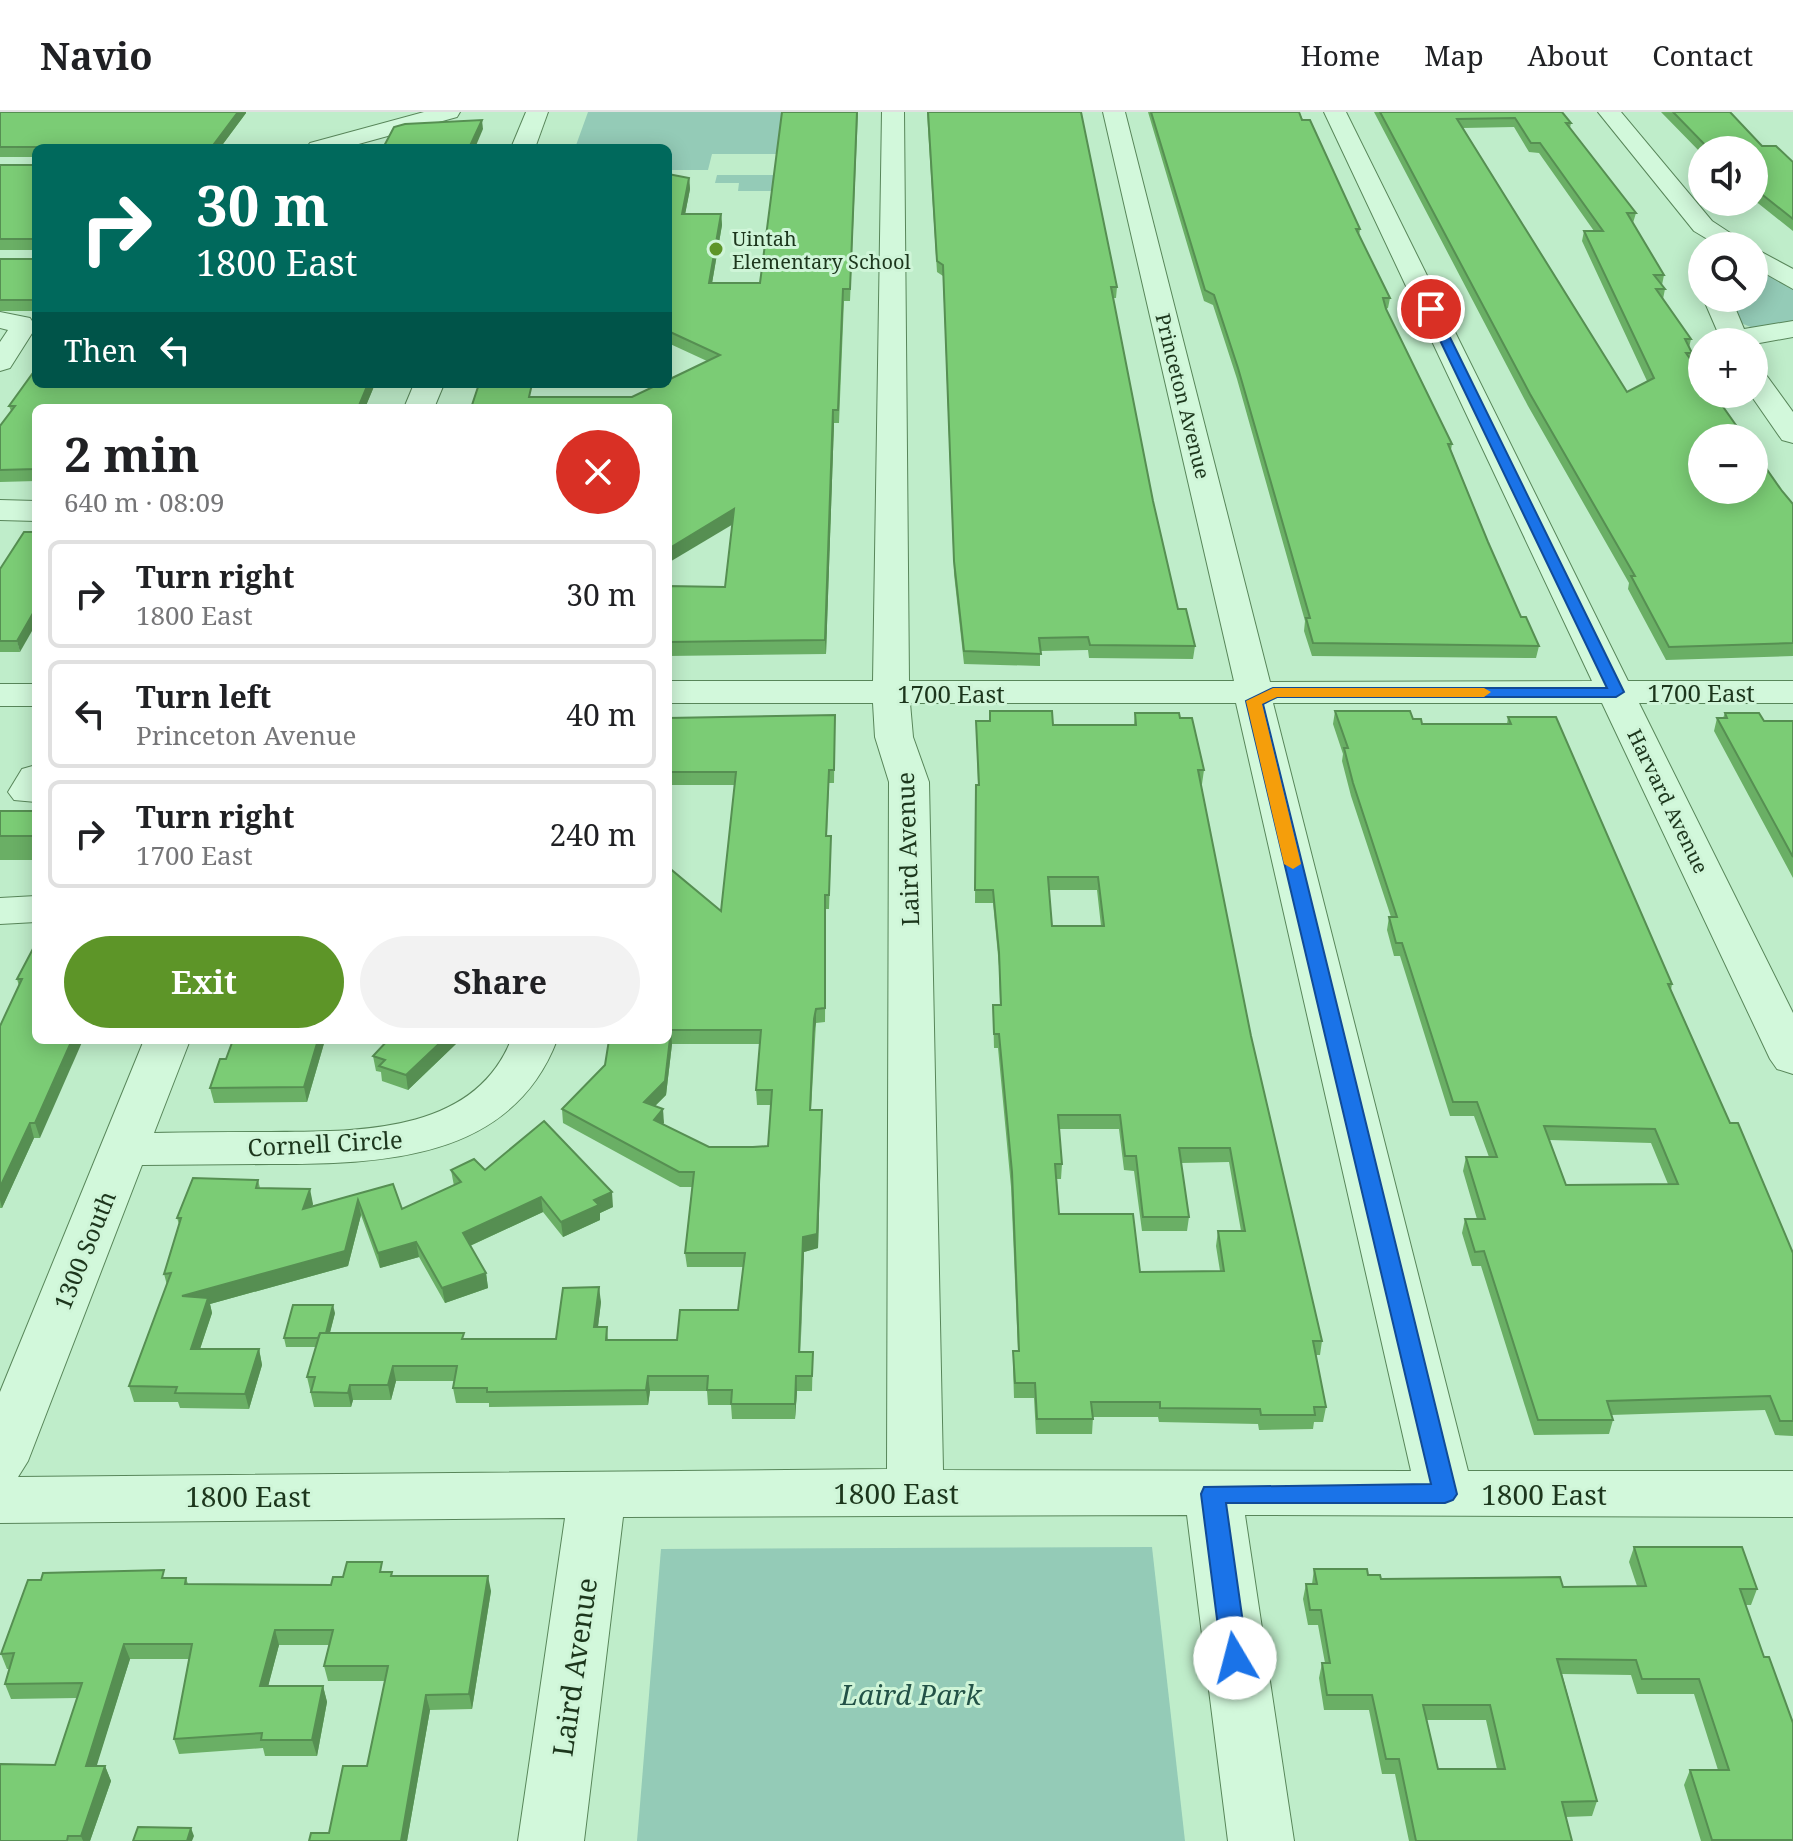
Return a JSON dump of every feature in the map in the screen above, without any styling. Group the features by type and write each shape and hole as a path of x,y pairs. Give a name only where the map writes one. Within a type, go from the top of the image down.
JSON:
{"street":[{"path":"333,144 449,112"},
{"path":"525,144 537,112"},
{"name":"Laird Avenue","path":"893,112 891,692 894,737 909,782 915,1493"},
{"name":"Princeton Avenue","path":"1114,112 1445,1494"},
{"name":"Harvard Avenue","path":"1335,112 1793,1059"},
{"path":"1609,112 1703,226 1713,232"},
{"path":"1701,232 1703,226"},
{"path":"1768,265 1793,281"},
{"path":"0,320 20,324 23,329 0,364"},
{"path":"1768,334 1793,329"},
{"path":"0,364 32,365"},
{"path":"1768,398 1793,434"},
{"path":"0,510 32,511"},
{"name":"1700 East","path":"672,692 1793,692"},
{"path":"0,695 32,695"},
{"path":"0,911 32,909"},
{"name":"1300 South","path":"0,1461 165,1044"},
{"name":"Cornell Circle","path":"124,1149 350,1147 415,1137 461,1118 494,1096 520,1070 532,1044"},
{"name":"Laird Avenue","path":"551,1841 597,1494"},
{"name":"1800 East","path":"0,1500 597,1494 1793,1494"},
{"path":"1213,1494 1261,1841"}],"green space":[{"path":"588,112 782,112 777,154 712,154 708,170 672,170 672,144 576,144"},
{"path":"717,175 774,175 772,191 738,191 739,183 715,183"},
{"path":"1768,272 1793,288 1793,324 1753,328 1741,323 1737,312 1768,312"},
{"name":"Laird Park","path":"1152,1547 1185,1841 637,1841 661,1549"}],"building":[{"path":"0,112 238,112 214,144 32,144 32,147 0,147"},
{"path":"782,112 857,112 850,289 843,289 838,410 833,410 825,640 672,642 672,586 725,587 734,509 672,547 672,404 472,404 478,388 531,388 529,397 632,397 651,388 672,388 672,378 720,355 672,333 672,175 689,178 682,214 721,214 709,283 760,283"},
{"path":"928,112 1081,112 1117,287 1111,287 1153,501 1178,609 1186,609 1195,646 1090,645 1088,637 1039,638 1041,654 964,651 954,561 943,265 937,261"},
{"path":"1151,112 1299,112 1302,120 1310,120 1360,229 1356,229 1390,298 1383,298 1386,309 1452,444 1448,444 1521,617 1526,617 1539,646 1313,643 1306,618 1310,618 1238,368 1214,295 1205,290"},
{"path":"1380,112 1562,112 1571,123 1566,123 1636,213 1627,213 1664,275 1654,275 1665,289 1656,289 1688,335 1688,339 1685,339 1688,345 1688,408 1724,408 1735,424 1688,424 1688,504 1768,504 1768,471 1793,504 1793,643 1669,647 1631,576 1635,576 1530,394","holes":["1515,118 1531,143 1540,143 1603,231 1584,231 1654,378 1627,392 1457,119"]},
{"path":"1673,112 1730,112 1753,136 1696,136"},
{"path":"482,120 471,144 385,144 394,127"},
{"path":"1768,146 1776,146 1793,162 1793,219 1768,199"},
{"path":"0,165 32,165 32,239 0,239"},
{"path":"0,259 32,259 32,300 0,300"},
{"path":"32,374 32,388 366,388 360,404 32,404 32,469 0,470 0,426 15,406 9,406"},
{"path":"24,532 32,532 32,615 17,641 0,641 0,569"},
{"path":"990,711 1052,711 1053,725 1136,725 1135,713 1179,713 1180,718 1192,718 1204,770 1198,770 1251,1036 1322,1341 1313,1341 1326,1407 1314,1407 1315,1415 1261,1415 1260,1409 1160,1408 1160,1402 1091,1402 1093,1419 1037,1419 1035,1383 1015,1383 1013,1351 1019,1351 1012,1172 999,1034 994,1034 993,1005 1001,1005 999,952 993,890 975,890 976,785 979,785 976,721 990,721","holes":["1048,877 1098,877 1104,926 1052,926","1058,1115 1120,1115 1125,1156 1136,1156 1143,1217 1189,1217 1179,1148 1230,1148 1245,1231 1218,1231 1224,1271 1140,1272 1133,1214 1059,1214 1055,1164 1062,1164"]},
{"path":"1335,711 1410,711 1413,719 1421,719 1422,724 1511,724 1508,717 1556,717 1672,984 1668,984 1730,1123 1738,1123 1793,1253 1793,1421 1780,1421 1770,1396 1607,1401 1613,1420 1538,1420 1484,1251 1475,1252 1465,1219 1485,1219 1466,1157 1497,1157 1477,1102 1453,1102 1402,943 1396,943 1389,917 1397,917 1353,783 1344,748 1348,748","holes":["1544,1126 1655,1129 1678,1184 1566,1185"]},
{"path":"1725,713 1759,713 1764,721 1793,721 1793,857 1717,718 1727,718"},
{"path":"835,715 834,770 829,770 826,836 831,836 829,895 825,895 825,1008 816,1009 814,1019 810,1110 822,1110 817,1234 803,1237 799,1352 813,1352 812,1376 796,1376 795,1404 731,1404 732,1390 707,1390 708,1376 648,1376 646,1390 487,1392 487,1388 453,1388 457,1366 393,1366 388,1385 350,1385 348,1393 311,1392 315,1377 307,1377 320,1333 464,1333 462,1339 556,1339 563,1288 599,1287 594,1327 607,1327 606,1340 677,1340 680,1310 738,1310 745,1253 685,1253 694,1172 679,1172 562,1109 605,1065 608,1044 669,1044 665,1081 644,1102 663,1109 654,1120 709,1147 768,1146 772,1090 756,1090 761,1030 672,1030 672,870 721,911 736,772 672,772 672,718"},
{"path":"0,811 32,811 32,836 0,836"},
{"path":"32,951 32,1044 70,1044 35,1123 30,1123 0,1187 0,1026 22,979 17,979"},
{"path":"232,1044 317,1044 304,1087 210,1088 220,1059 226,1059"},
{"path":"384,1044 439,1044 406,1075 379,1066 385,1060 373,1056"},
{"path":"544,1121 612,1192 594,1200 599,1205 561,1222 541,1197 463,1233 486,1273 442,1288 416,1242 378,1253 358,1200 345,1251 182,1296 208,1298 191,1349 259,1349 245,1394 175,1393 177,1387 129,1386 171,1273 164,1274 181,1218 177,1218 193,1178 258,1180 256,1188 310,1189 303,1209 393,1184 402,1209 461,1182 451,1170 474,1159 485,1170"},
{"path":"293,1305 333,1305 326,1333 320,1333 318,1338 284,1338"},
{"path":"1634,1547 1742,1547 1757,1589 1740,1589 1764,1657 1769,1657 1793,1723 1793,1840 1712,1840 1690,1770 1729,1770 1699,1679 1642,1679 1636,1660 1557,1659 1597,1801 1562,1802 1572,1841 1416,1841 1399,1759 1386,1759 1372,1695 1327,1695 1322,1663 1330,1663 1321,1610 1310,1610 1306,1584 1317,1584 1314,1569 1367,1569 1368,1575 1380,1575 1381,1579 1560,1577 1563,1587 1646,1586","holes":["1423,1705 1490,1705 1505,1769 1438,1769"]},
{"path":"347,1562 382,1562 380,1572 392,1572 391,1576 488,1576 469,1694 426,1695 401,1841 309,1841 311,1833 329,1833 343,1766 367,1766 388,1666 324,1666 333,1630 275,1630 260,1686 323,1686 312,1740 261,1740 262,1733 174,1739 192,1644 124,1644 86,1766 105,1766 81,1836 68,1836 67,1841 0,1841 0,1764 55,1765 82,1683 5,1684 14,1653 1,1654 28,1580 41,1580 43,1573 164,1570 162,1578 186,1578 185,1584 331,1585 333,1577 343,1577"},
{"path":"138,1827 191,1828 187,1841 133,1841"}],"slow traffic":[{"path":"1293,864 1254,701 1267,699 1273,692 1484,692"}],"place":[{"name":"Uintah Elementary School","path":"716,249"}],"route":[{"path":"1235,1658 1213,1494 1445,1494 1254,701 1267,699 1273,692 1616,692 1431,309"}]}
